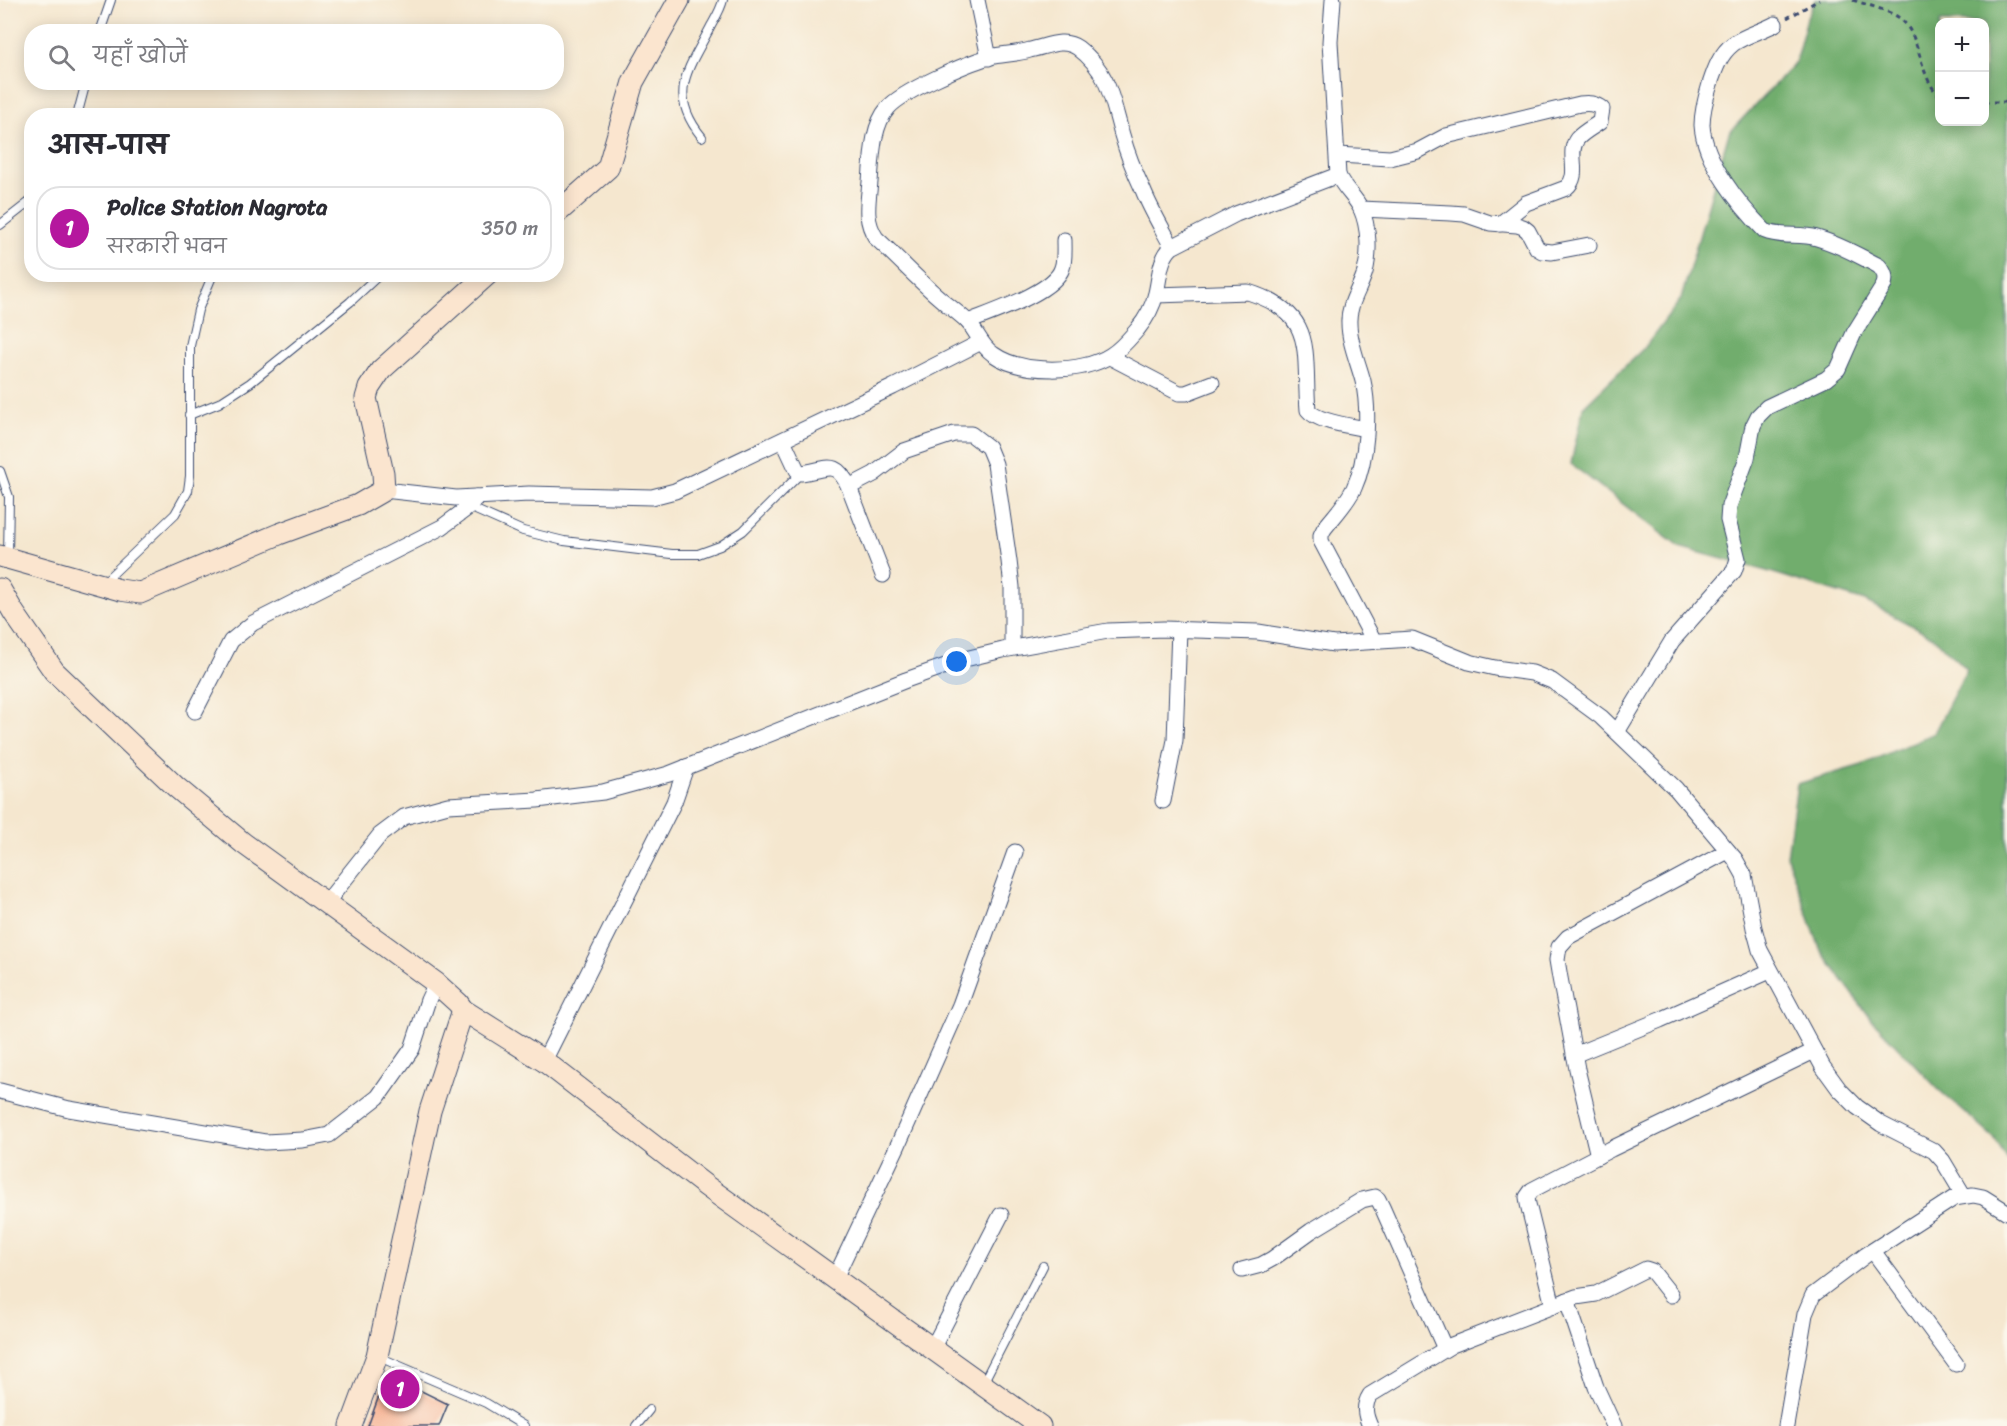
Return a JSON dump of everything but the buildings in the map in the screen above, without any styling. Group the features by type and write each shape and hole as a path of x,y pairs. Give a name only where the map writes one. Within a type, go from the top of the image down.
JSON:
{"main road":[{"path":"564,207 608,168 633,82 679,0"},
{"path":"4,557 120,590 141,593 279,534 358,505 384,490 384,473 366,399 369,388 381,370 479,282"},
{"path":"0,589 54,671 176,787 243,843 436,983 463,1010 544,1061 706,1186 1040,1426"},
{"path":"351,1426 377,1356 430,1111 463,1010"}],"street":[{"path":"977,0 988,58"},
{"path":"1333,0 1330,42 1338,175 1341,184 1361,209 1365,225 1367,263 1363,280 1350,311 1348,324 1363,383 1367,413 1360,468 1354,488 1321,536 1321,541 1374,641"},
{"path":"1617,732 1672,640 1734,571 1738,559 1728,520 1729,506 1747,458 1753,426 1758,416 1767,407 1827,379 1838,369 1854,333 1886,278 1879,266 1833,244 1807,236 1765,231 1734,195 1711,157 1704,140 1702,123 1704,102 1716,65 1734,44 1775,24"},
{"path":"1172,247 1143,190 1123,138 1108,85 1102,74 1072,44 1052,44 1029,51 988,58 898,98 888,107 881,119 872,154 867,209 870,229 876,238 968,322 990,352 1003,360 1041,370 1089,364 1110,357 1137,330 1149,312 1156,295 1163,259 1172,247 1236,214 1338,175"},
{"path":"1338,155 1390,158 1418,151 1446,136 1481,127 1580,104 1598,105 1602,109 1600,122 1575,142 1574,175 1570,184 1566,188 1527,203 1500,224"},
{"path":"1361,209 1464,214 1490,223 1517,225 1528,231 1537,248 1542,251 1552,252 1589,245"},
{"path":"968,322 1019,302 1058,276 1062,269 1064,240"},
{"path":"1156,295 1248,292 1259,295 1284,309 1300,329 1305,346 1308,410 1319,418 1366,429"},
{"path":"384,490 456,498 472,502 529,494 652,497 675,491 981,342"},
{"path":"1110,357 1179,393 1186,393 1212,383"},
{"path":"849,487 874,474 904,451 954,434 971,434 988,447 995,464 1009,561 1012,587 1012,648"},
{"path":"783,440 797,470 801,473 830,468 841,473 849,487 883,576"},
{"path":"195,711 231,641 252,622 442,527 472,502"},
{"path":"1164,801 1175,740 1179,629"},
{"path":"326,903 380,835 404,818 448,805 537,800 603,792 669,774 965,659 1108,631 1179,629 1258,632 1334,644 1412,639 1469,662 1542,676 1552,681 1593,711 1676,789 1728,851 1744,875 1757,939 1770,971 1823,1067 1839,1089 1857,1107 1881,1124 1934,1151 1943,1161 1964,1196"},
{"path":"544,1061 675,802 686,767"},
{"path":"1598,1156 1574,1055 1557,960 1559,947 1568,937 1728,851"},
{"path":"835,1278 898,1145 960,1005 1015,852"},
{"path":"1574,1055 1770,971"},
{"path":"0,1090 69,1109 265,1142 303,1140 329,1135 378,1097 412,1049 436,983"},
{"path":"1614,1426 1560,1303 1527,1197 1532,1190 1598,1156 1814,1051"},
{"path":"1242,1270 1253,1268 1272,1259 1311,1231 1362,1200 1375,1197 1378,1199 1445,1349"},
{"path":"1786,1426 1805,1314 1813,1295 1954,1198 1983,1197 2007,1212"},
{"path":"932,1349 1001,1215"},
{"path":"1874,1251 1956,1364"},
{"path":"1370,1426 1366,1416 1365,1402 1370,1395 1452,1345 1583,1294 1596,1294 1646,1269 1652,1271 1671,1295"}],"lane":[{"path":"103,24 111,0"},
{"path":"702,137 686,113 683,99 684,79 723,0"},
{"path":"79,108 84,90"},
{"path":"0,225 24,206"},
{"path":"101,585 175,514 188,491 190,346 198,310 210,282"},
{"path":"189,415 219,404 250,383 371,282"},
{"path":"0,471 9,497 4,557"},
{"path":"472,502 523,531 564,542 672,554 698,554 720,546 743,531 801,473"},
{"path":"982,1384 1043,1266"},
{"path":"377,1356 486,1404 524,1426"},
{"path":"636,1426 650,1410"}],"path":[{"path":"1775,24 1819,0"},
{"path":"1853,0 1899,18 1907,26 1930,86 1935,91"},
{"path":"1989,102 2007,102"}],"green space":[{"path":"1815,0 2007,0 2007,1159 1994,1138 1939,1090 1872,1020 1821,951 1787,857 1797,784 1862,765 1934,733 1967,669 1932,636 1865,601 1679,547 1571,464 1583,407 1646,346 1681,299 1729,133 1795,63 1807,18"}],"place":[{"name":"Police Station Nagrota","path":"400,1389"}]}
